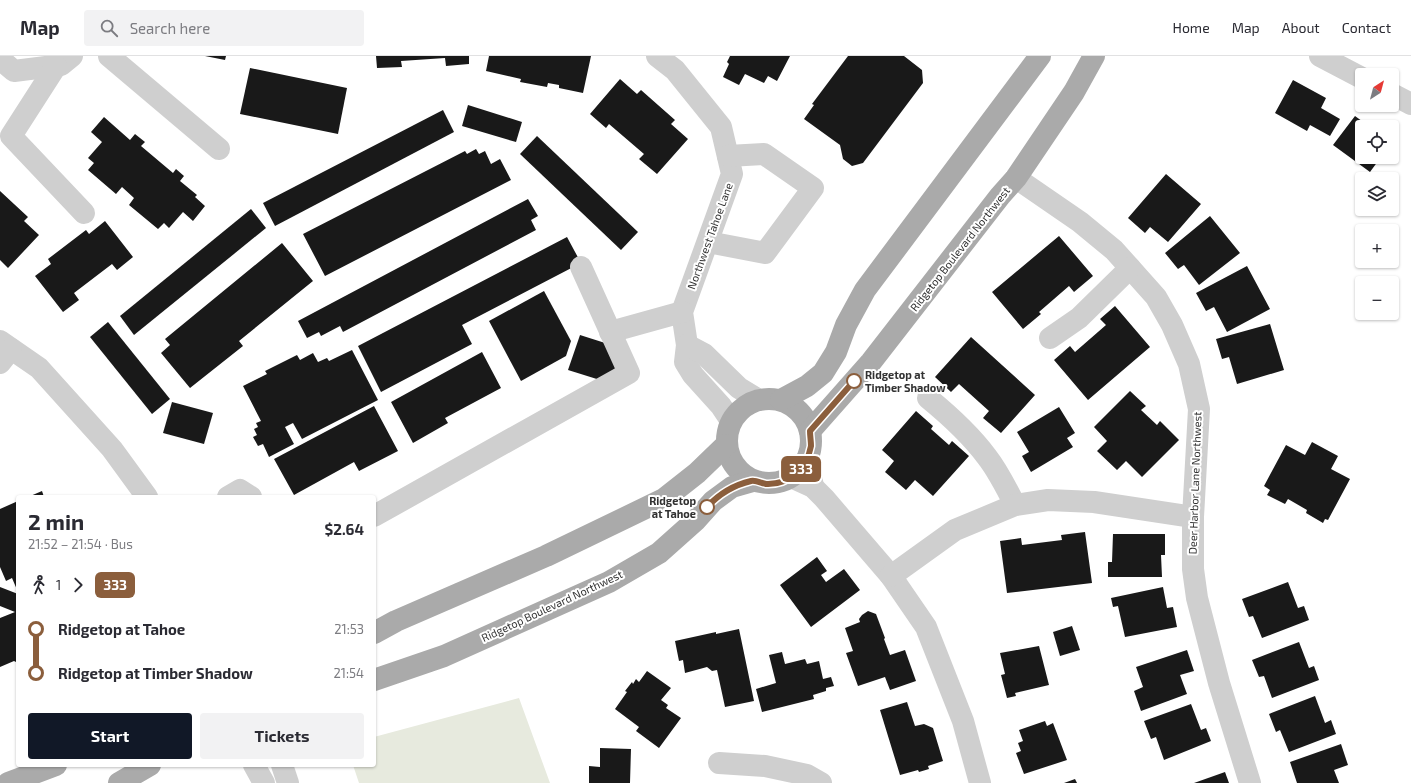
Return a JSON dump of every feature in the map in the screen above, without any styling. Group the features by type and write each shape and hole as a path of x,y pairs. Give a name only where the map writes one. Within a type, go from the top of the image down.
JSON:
{"main road":[{"path":"781,400 807,386 823,373 836,352 846,325 865,290 1040,56"},
{"name":"Ridgetop Boulevard Northwest","path":"810,431 871,362 1000,196 1016,178 1074,92 1094,56"},
{"path":"767,399 781,400 794,407 804,418 810,431 811,444 808,457 801,469 791,477 779,482 766,484 753,481 743,475 729,456 726,445 727,431 731,421 742,408 754,401 767,399"},
{"path":"376,632 396,621 546,556 664,499 697,473 726,445"},
{"name":"Ridgetop Boulevard Northwest","path":"376,679 444,656 609,582 659,553 696,520 713,501 732,487 753,481"},
{"path":"8,783 51,767"},
{"path":"119,783 147,767"}],"street":[{"path":"108,56 219,149"},
{"name":"Northwest Tahoe Lane","path":"657,56 675,70 721,127 732,174 682,312 687,345 685,362 693,375 722,406 731,421"},
{"path":"1320,56 1355,74"},
{"path":"0,59 14,71 64,61"},
{"path":"64,61 11,136 84,213"},
{"path":"1399,98 1411,104"},
{"path":"708,242 765,253 813,188 764,154 728,156"},
{"name":"Deer Harbor Lane Northwest","path":"1016,178 1080,222 1114,250 1156,297 1172,325 1189,364 1199,409 1193,517 1192,569 1197,598 1219,683 1250,783"},
{"path":"376,515 629,374 581,267"},
{"path":"1050,338 1079,318 1130,268"},
{"path":"610,332 682,312"},
{"path":"687,345 704,354 739,388 759,400"},
{"path":"4,351 39,368 112,449 145,495"},
{"path":"928,398 951,416 988,458 1007,488 1015,505"},
{"path":"808,457 813,487"},
{"path":"791,477 813,487 891,576 926,627 963,721 980,783"},
{"path":"231,495 240,490 248,495"},
{"path":"891,576 955,530 1015,505 1048,500 1094,502 1193,517"},
{"path":"719,763 765,766 807,775 821,783"},
{"path":"255,767 264,783"},
{"path":"283,767 288,783"}],"shaded area":[{"path":"519,698 550,783 359,783 354,767 376,767 376,736"}],"building":[{"path":"205,56 226,56 225,60"},
{"path":"376,56 469,56 469,64 446,66 445,58 401,61 402,67 377,68"},
{"path":"489,56 591,56 583,93 559,88 559,85 548,83 547,87 520,82 521,79 486,71"},
{"path":"730,56 790,56 777,81 768,76 764,83 745,74 739,85 723,77 729,64 727,62"},
{"path":"848,56 904,56 922,70 923,83 863,163 852,166 843,159 840,145 804,119 814,105 812,104"},
{"path":"250,68 347,88 338,134 240,114"},
{"path":"620,79 637,94 641,90 675,120 671,124 688,139 657,174 639,159 644,154 609,124 606,128 590,114"},
{"path":"1293,80 1326,98 1321,108 1340,119 1330,136 1310,125 1307,131 1275,113"},
{"path":"468,105 522,122 516,142 462,126"},
{"path":"443,110 454,132 275,226 263,203"},
{"path":"1355,116 1360,120 1355,120 1355,161 1333,145"},
{"path":"104,117 130,140 135,134 145,142 141,146 173,173 176,169 184,176 180,181 197,195 195,197 205,206 193,221 183,212 169,228 164,223 158,229 129,205 134,198 122,187 116,194 88,170 94,163 88,158 102,142 91,132"},
{"path":"537,136 638,232 621,250 520,154"},
{"path":"476,149 479,154 485,151 491,164 500,159 511,180 325,276 303,234 465,151 467,154"},
{"path":"1359,164 1376,164 1370,172"},
{"path":"1166,174 1201,204 1168,242 1150,227 1145,233 1128,218"},
{"path":"0,191 28,217 24,221 39,235 8,268 0,260"},
{"path":"528,199 538,216 531,220 536,230 343,332 340,326 321,336 319,332 307,338 298,321"},
{"path":"251,209 266,228 134,335 120,316"},
{"path":"1210,216 1240,253 1199,285 1184,265 1178,269 1165,253"},
{"path":"105,221 133,257 117,270 112,264 74,293 79,300 63,312 35,276 51,264 48,259 86,230 89,234"},
{"path":"1059,236 1093,276 1074,292 1069,286 1039,312 1041,314 1023,329 992,292"},
{"path":"567,237 581,263 462,325 472,344 381,392 358,346"},
{"path":"282,243 313,281 239,341 243,346 190,388 161,353 170,345 165,339"},
{"path":"1247,266 1270,309 1227,332 1214,307 1206,311 1196,293"},
{"path":"544,291 571,341 566,356 521,381 489,321"},
{"path":"1115,306 1150,347 1088,400 1054,360 1070,346 1075,352 1106,325 1100,319"},
{"path":"108,322 170,399 152,414 90,337"},
{"path":"1270,324 1284,370 1237,384 1229,357 1222,359 1216,339"},
{"path":"580,335 627,350 616,385 568,370"},
{"path":"971,337 1035,395 1001,433 983,418 989,411 959,384 951,392 935,377"},
{"path":"352,350 378,400 302,439 293,423 285,427 294,444 269,457 263,444 258,446 253,437 257,435 254,429 258,427 256,423 261,421 243,386 267,374 265,371 297,355 300,360 313,353 318,362 327,358 329,361"},
{"path":"482,352 501,388 445,418 448,423 413,443 391,402"},
{"path":"1130,391 1146,406 1141,410 1157,425 1160,421 1179,440 1142,477 1126,461 1117,470 1097,451 1107,441 1094,427"},
{"path":"172,402 213,413 204,444 163,433"},
{"path":"374,406 398,451 359,471 354,462 294,495 274,459"},
{"path":"1059,407 1075,433 1067,438 1073,447 1031,472 1022,456 1029,452 1017,432"},
{"path":"916,411 933,426 931,429 949,445 952,441 969,456 933,496 915,480 906,490 885,472 894,461 882,450"},
{"path":"1312,442 1338,456 1331,469 1350,479 1328,520 1325,519 1323,523 1306,513 1307,510 1288,499 1285,504 1267,495 1270,490 1264,486 1286,445 1305,455"},
{"path":"42,491 43,495 33,495"},
{"path":"16,502 16,587 12,578 6,581 0,567 0,509"},
{"path":"1085,532 1092,583 1007,593 1000,541 1021,538 1022,545 1062,540 1061,535"},
{"path":"1113,534 1165,534 1165,555 1161,555 1162,577 1108,577 1108,562 1112,562"},
{"path":"817,557 827,571 821,575 826,582 844,569 860,590 811,627 780,585"},
{"path":"1288,582 1298,608 1304,606 1309,620 1262,638 1253,616 1249,617 1242,599"},
{"path":"0,587 16,593 16,662 14,661 0,667 0,618 15,612 0,606"},
{"path":"1163,587 1167,608 1173,607 1177,627 1125,637 1118,606 1113,607 1111,598"},
{"path":"868,611 876,614 890,655 905,650 916,681 890,690 885,677 858,686 846,653 853,651 845,628 860,622 859,619"},
{"path":"1072,626 1080,650 1060,656 1053,632"},
{"path":"739,629 754,701 725,707 717,670 712,671 707,667 685,673 683,660 679,661 675,641 716,632 716,634"},
{"path":"1299,642 1309,668 1314,666 1319,680 1272,698 1264,676 1259,677 1252,660"},
{"path":"1039,646 1049,685 1015,693 1016,696 1007,698 1001,675 1005,674 1000,653"},
{"path":"1187,650 1194,671 1180,675 1187,694 1141,711 1134,691 1143,687 1136,667"},
{"path":"782,652 785,664 805,659 807,664 819,661 823,679 831,677 834,686 826,688 826,691 813,695 814,699 762,712 756,689 776,683 769,655"},
{"path":"647,671 671,688 661,700 668,705 666,708 681,718 659,748 636,731 639,727 615,709 632,682 633,684 636,679 639,682"},
{"path":"1315,696 1325,723 1331,720 1336,734 1289,752 1280,730 1276,732 1269,714"},
{"path":"907,702 915,726 924,724 933,728 943,761 928,766 929,769 919,772 918,770 900,775 880,710"},
{"path":"1191,704 1201,730 1206,728 1211,741 1164,760 1156,737 1151,739 1144,721"},
{"path":"1045,721 1047,726 1053,723 1067,760 1024,774 1016,753 1021,751 1018,743 1023,741 1019,730"},
{"path":"1341,744 1348,765 1334,770 1339,783 1297,783 1290,762"},
{"path":"600,748 631,749 630,783 589,783 589,766 600,767"},
{"path":"1225,772 1229,783 1194,783"},
{"path":"1075,779 1077,783 1064,783"}],"bus line":[{"name":"333","path":"707,507 732,487 753,481 766,484 779,482 791,477 801,469 808,457 811,444 810,431 854,381"}],"place":[{"name":"Ridgetop at Timber Shadow","path":"854,381"},
{"name":"Ridgetop at Tahoe","path":"707,507"}]}
